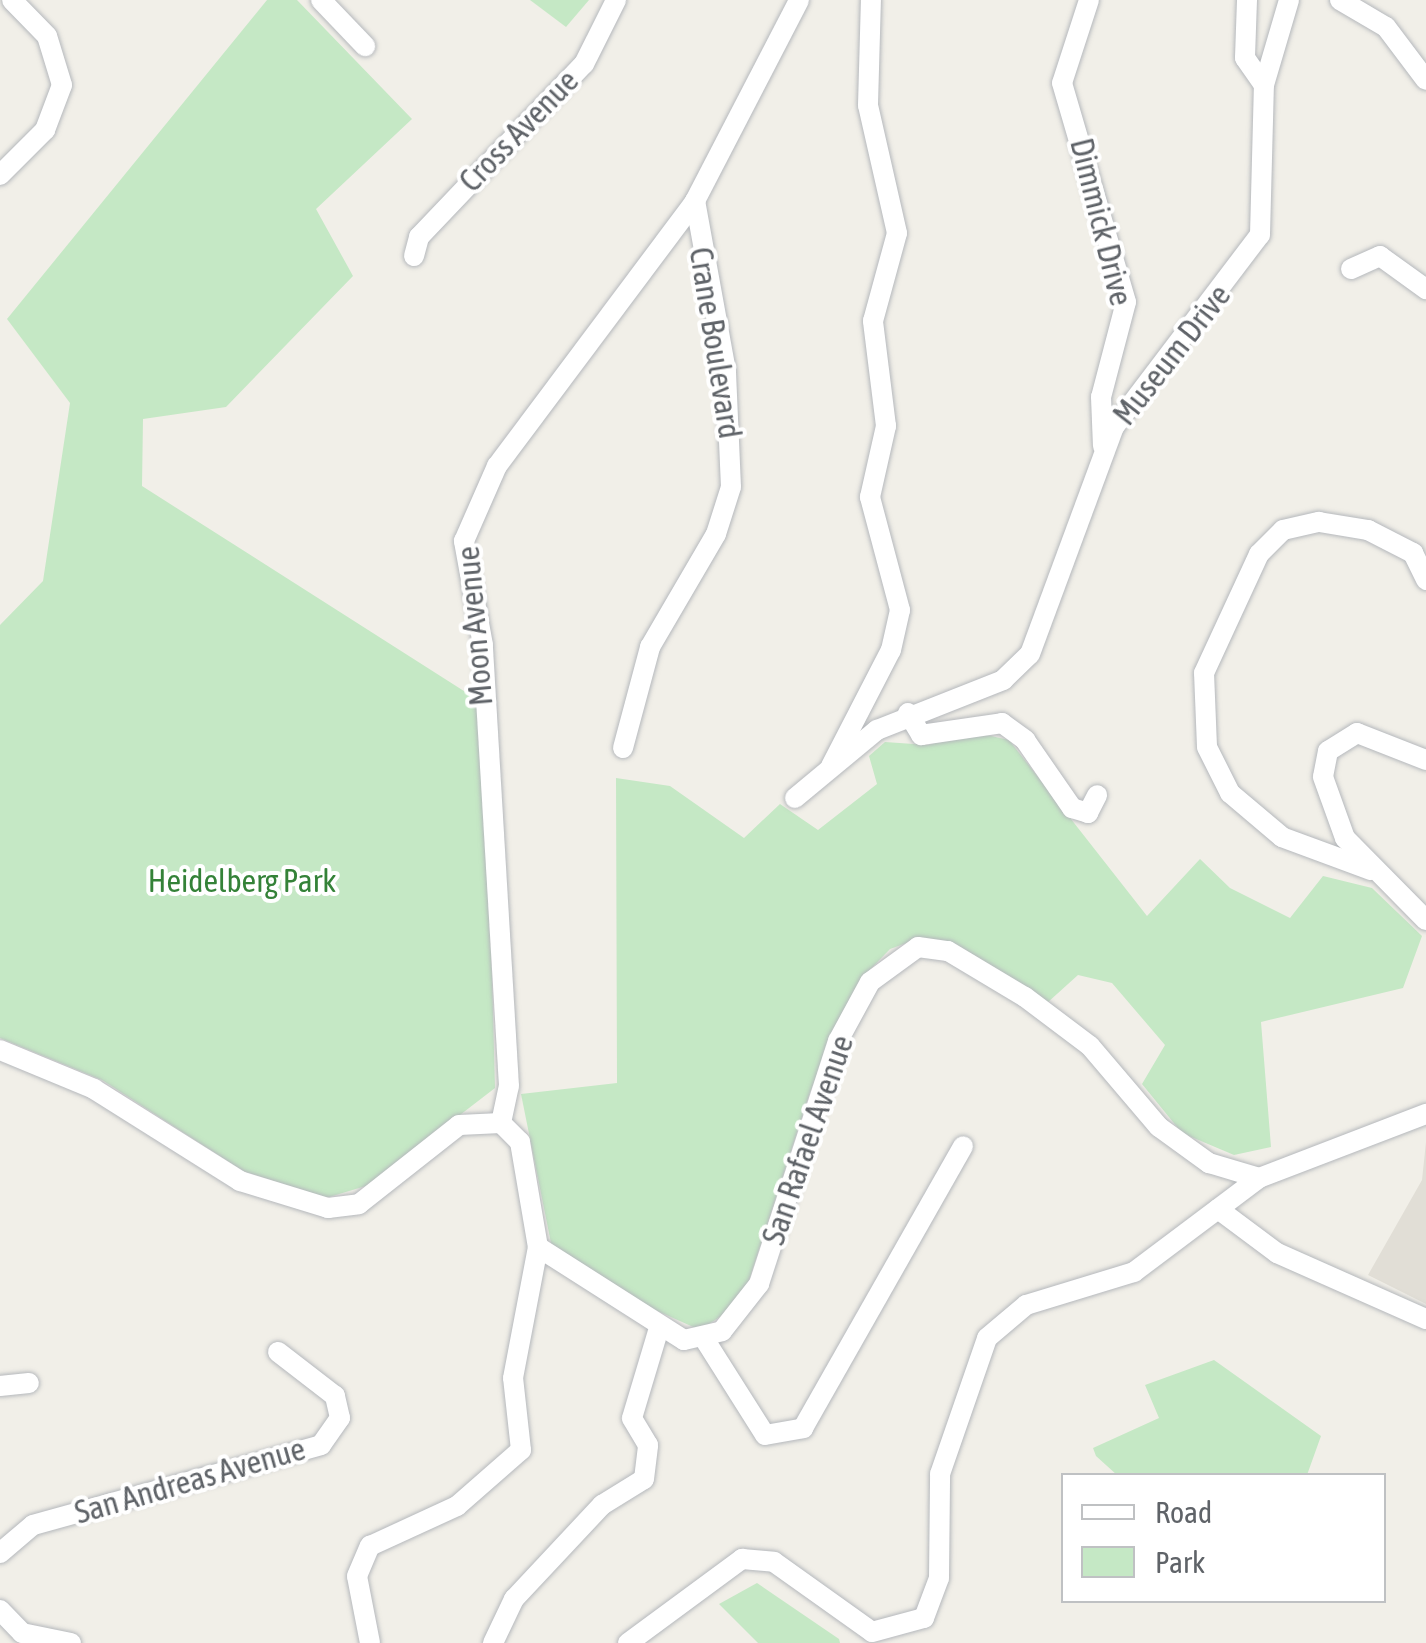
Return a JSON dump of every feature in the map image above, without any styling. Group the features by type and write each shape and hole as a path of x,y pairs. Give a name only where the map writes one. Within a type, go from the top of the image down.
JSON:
{"street":[{"path":"0,175 45,130 62,85 47,36 12,0"},
{"path":"320,0 365,46"},
{"name":"Cross Avenue","path":"414,256 419,237 584,64 616,0"},
{"name":"Crane Boulevard","path":"623,748 650,647 716,534 731,488 728,386 695,201 798,0"},
{"path":"830,768 891,650 900,610 870,497 886,426 873,321 897,233 868,106 871,0"},
{"name":"Dimmick Drive","path":"1089,0 1062,83 1126,302 1102,397 1103,448"},
{"path":"1247,0 1244,58 1264,85"},
{"name":"Museum Drive","path":"794,798 908,713 1003,680 1030,654 1103,448 1254,249 1268,156 1264,85 1289,0"},
{"path":"1340,0 1386,28 1426,80"},
{"name":"Moon Avenue","path":"500,1123 509,1086 484,644 464,541 497,466 695,201"},
{"path":"1351,269 1380,256 1426,289"},
{"path":"1371,870 1282,837 1244,810 1207,746 1204,674 1216,632 1283,530 1319,522 1368,530 1413,554 1426,580"},
{"path":"908,713 921,735 1002,723 1025,740 1072,808 1088,814 1097,795"},
{"path":"1426,760 1370,734 1346,736 1328,751 1334,821 1371,870 1426,920"},
{"name":"San Rafael Avenue","path":"704,1340 743,1310 759,1284 838,1041 870,982 918,947 948,951 1025,998 1090,1046 1185,1149 1260,1178"},
{"path":"0,1050 94,1089 240,1181 328,1208 359,1204 459,1125 500,1123 520,1142 538,1247 513,1378 521,1450 457,1506 370,1546 357,1576 370,1643"},
{"path":"628,1643 742,1559 774,1562 872,1632 924,1618 940,1578 940,1474 986,1338 1026,1305 1134,1272 1260,1178 1426,1114"},
{"path":"538,1247 659,1328 704,1340 765,1436 803,1428 963,1146"},
{"path":"1218,1209 1277,1253 1426,1318"},
{"path":"494,1643 514,1599 602,1505 644,1479 648,1445 632,1418 659,1328"},
{"name":"San Andreas Avenue","path":"0,1552 32,1525 321,1445 340,1418 334,1396 278,1352"},
{"path":"0,1386 29,1383"},
{"path":"0,1610 22,1633 71,1643"}],"shaded area":[{"path":"1426,1142 1426,1304 1368,1275 1422,1180"}],"green space":[{"name":"Heidelberg Park","path":"267,0 297,0 412,119 316,209 353,276 226,407 143,419 142,486 478,700 492,975 495,1088 369,1185 326,1198 243,1171 102,1080 0,1038 0,625 43,581 70,403 7,319"},
{"path":"530,0 589,0 566,27"},
{"path":"973,732 1009,740 1147,916 1200,859 1230,888 1290,918 1323,876 1372,888 1422,936 1403,988 1261,1022 1271,1147 1234,1155 1182,1133 1142,1084 1165,1045 1112,983 1078,975 1047,1003 912,941 890,949 863,977 810,1092 742,1302 700,1330 597,1284 552,1248 521,1094 617,1083 616,778 670,786 744,838 780,804 818,830 877,784 869,756 885,742 928,745"},
{"path":"1214,1360 1321,1436 1308,1473 1115,1473 1093,1448 1159,1418 1145,1385"},
{"path":"757,1583 840,1643 758,1643 719,1604"}]}
